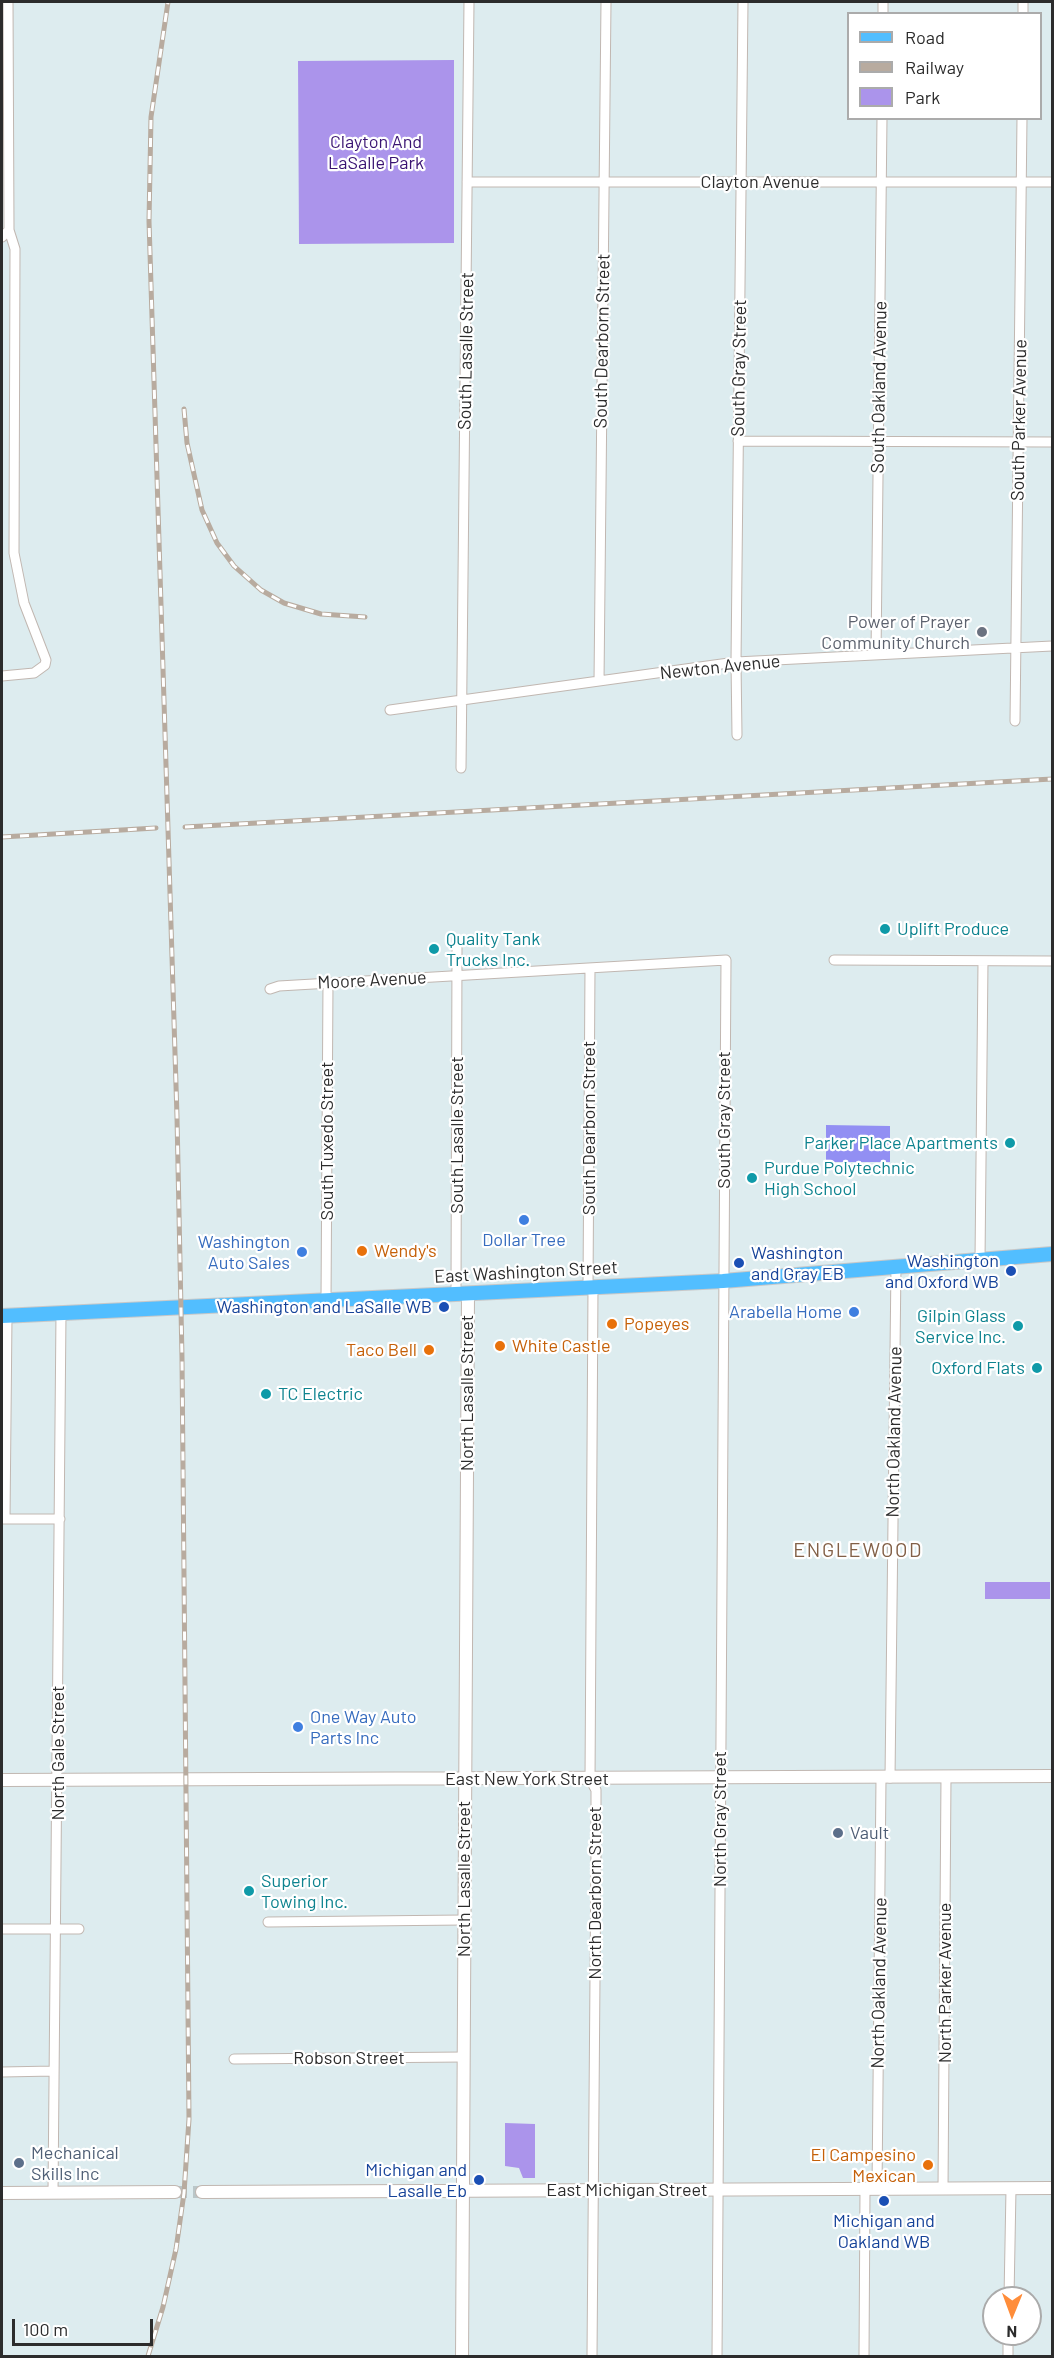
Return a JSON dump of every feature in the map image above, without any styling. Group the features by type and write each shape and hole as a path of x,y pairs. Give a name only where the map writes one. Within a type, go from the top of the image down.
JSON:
{"main road":[{"name":"East Washington Street","path":"4,1316 723,1281 1053,1254"},
{"name":"North Lasalle Street","path":"462,1293 465,1780 462,2356"},
{"name":"East New York Street","path":"2,1780 1053,1776"},
{"name":"East Michigan Street","path":"202,2192 1053,2188"},
{"path":"2,2193 175,2192"}],"street":[{"path":"2,676 27,675 39,670 45,665 46,660 24,603 14,552 15,249 5,233 8,2"},
{"name":"South Lasalle Street","path":"461,768 469,2"},
{"name":"South Dearborn Street","path":"599,681 606,2"},
{"name":"South Gray Street","path":"737,735 743,2"},
{"name":"South Oakland Avenue","path":"876,656 882,120"},
{"name":"South Parker Avenue","path":"1015,721 1022,120"},
{"name":"Clayton Avenue","path":"467,182 1053,182"},
{"path":"738,441 1053,442"},
{"name":"Newton Avenue","path":"390,710 736,662 1053,646"},
{"name":"South Lasalle Street","path":"457,948 462,1293"},
{"name":"South Gray Street","path":"723,1281 726,960"},
{"name":"Moore Avenue","path":"270,989 279,986 726,960"},
{"path":"834,960 1053,961"},
{"path":"980,1260 983,962"},
{"name":"South Dearborn Street","path":"590,968 590,1287"},
{"name":"South Tuxedo Street","path":"326,1300 328,983"},
{"name":"North Oakland Avenue","path":"864,2356 885,1778 896,1266"},
{"name":"North Gray Street","path":"717,2356 723,1281"},
{"name":"North Dearborn Street","path":"590,1287 590,1779 596,1790 592,2356"},
{"name":"North Gale Street","path":"53,2192 61,1313"},
{"path":"4,1316 3,1519 60,1519"},
{"name":"North Parker Avenue","path":"943,2189 946,1777"},
{"path":"268,1922 464,1920"},
{"path":"2,1929 79,1929"},
{"name":"Robson Street","path":"234,2059 464,2057"},
{"path":"2,2072 54,2071"},
{"path":"1009,2286 1011,2188"}],"green space":[{"name":"Clayton And LaSalle Park","path":"454,60 454,243 299,244 298,61"},
{"path":"985,1582 1050,1582 1050,1599 985,1599"},
{"path":"505,2123 535,2124 535,2178 523,2178 519,2168 505,2166"}],"shaded area":[{"path":"826,1125 890,1126 890,1162 826,1162"}],"tunnel":[{"path":"175,2192 202,2192"}],"railway":[{"path":"148,2356 163,2307 176,2249 184,2193 189,2119 182,1358 177,1117 149,221 151,117 168,2"},
{"path":"184,409 187,443 202,510 217,543 234,566 261,590 284,603 321,614 365,617"},
{"path":"185,827 1052,779"},
{"path":"2,837 156,828"}],"place":[{"name":"Power of Prayer Community Church","path":"982,632"},
{"name":"Uplift Produce","path":"885,929"},
{"name":"Quality Tank Trucks Inc.","path":"434,949"},
{"name":"Parker Place Apartments","path":"1010,1143"},
{"name":"Purdue Polytechnic High School","path":"752,1178"},
{"name":"Dollar Tree","path":"524,1220"},
{"name":"Wendy's","path":"362,1251"},
{"name":"Washington Auto Sales","path":"302,1252"},
{"name":"Washington and Gray EB","path":"739,1263"},
{"name":"Washington and Oxford WB","path":"1011,1271"},
{"name":"Washington and LaSalle WB","path":"444,1307"},
{"name":"Arabella Home","path":"854,1312"},
{"name":"Popeyes","path":"612,1324"},
{"name":"Gilpin Glass Service Inc.","path":"1018,1326"},
{"name":"White Castle","path":"500,1346"},
{"name":"Taco Bell","path":"429,1350"},
{"name":"Oxford Flats","path":"1037,1368"},
{"name":"TC Electric","path":"266,1394"},
{"name":"One Way Auto Parts Inc","path":"298,1727"},
{"name":"Vault","path":"838,1833"},
{"name":"Superior Towing Inc.","path":"249,1891"},
{"name":"Mechanical Skills Inc","path":"19,2163"},
{"name":"El Campesino Mexican","path":"928,2165"},
{"name":"Michigan and Lasalle Eb","path":"479,2180"},
{"name":"Michigan and Oakland WB","path":"884,2201"}],"district":[{"name":"ENGLEWOOD","path":"858,1550"}]}
